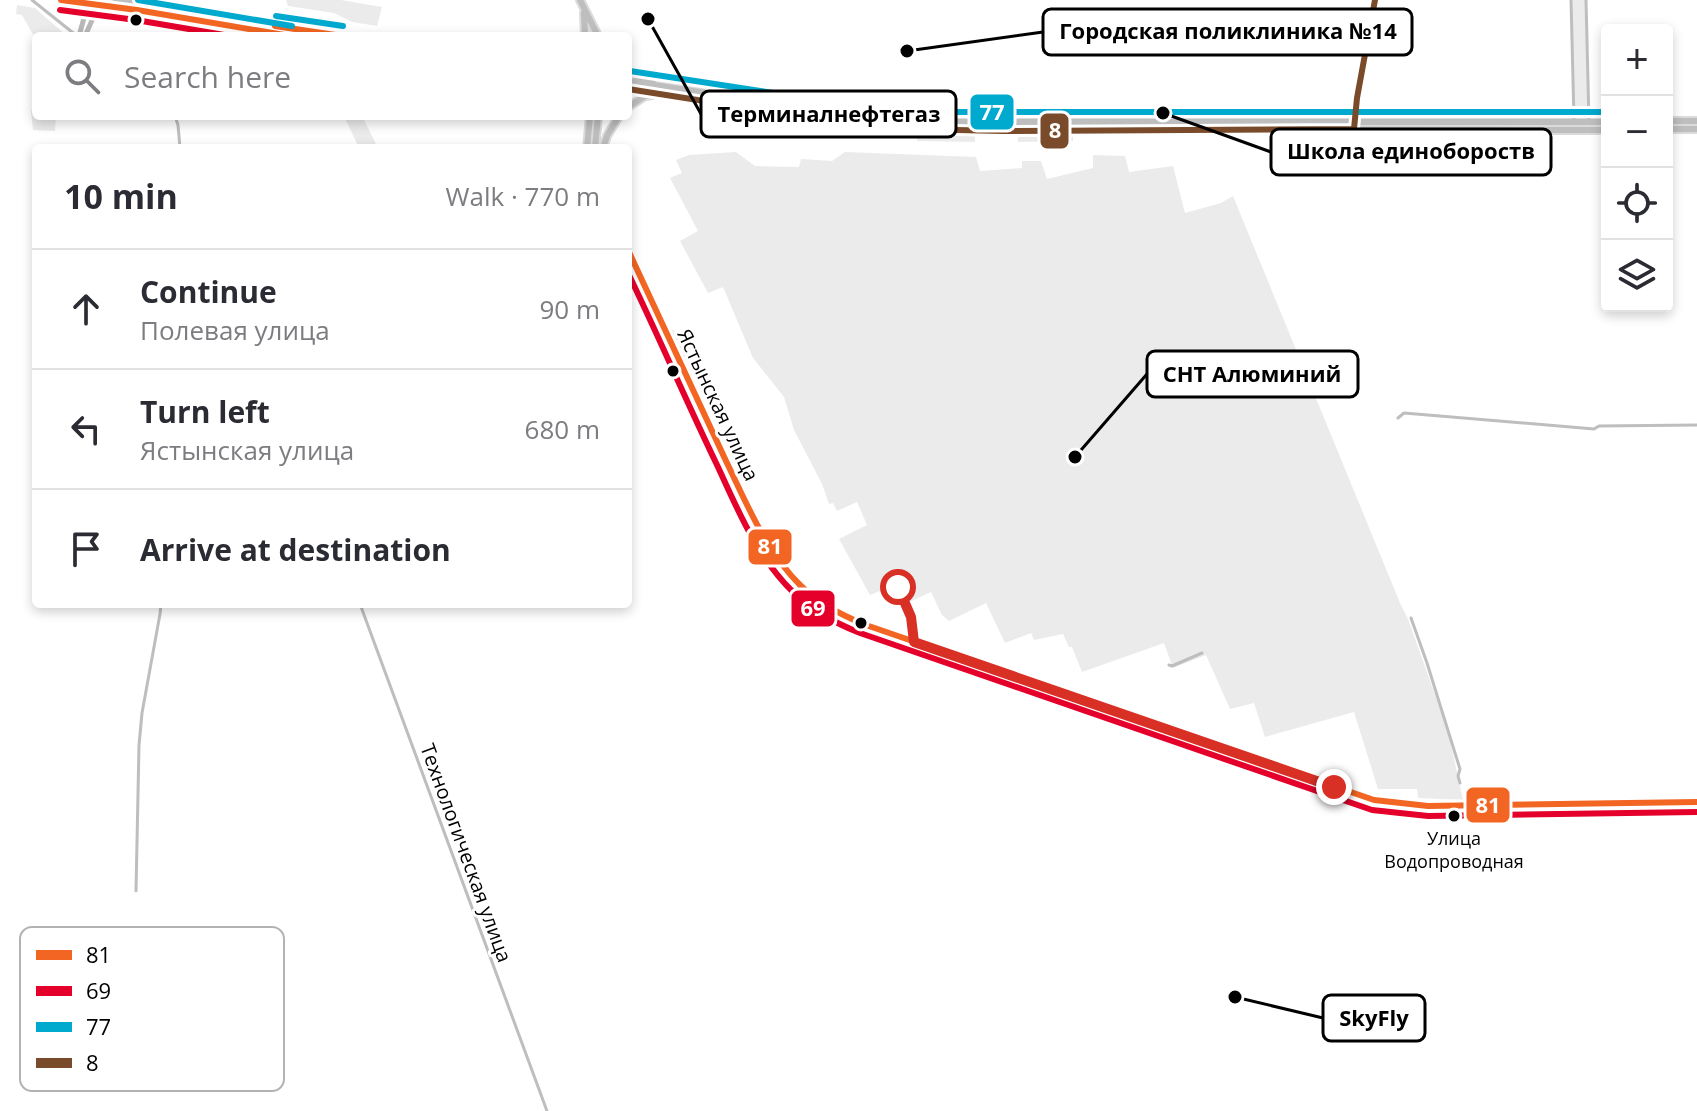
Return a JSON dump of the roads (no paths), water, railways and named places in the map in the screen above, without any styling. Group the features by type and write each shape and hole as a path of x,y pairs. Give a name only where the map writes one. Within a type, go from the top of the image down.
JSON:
{"main road":[{"path":"61,0 100,3 267,32"},
{"path":"116,0 317,32"},
{"path":"1354,125 1375,0"},
{"path":"79,32 88,2"},
{"path":"87,32 100,3"},
{"path":"581,3 585,32"},
{"path":"581,3 595,32"},
{"path":"632,75 660,90"},
{"path":"632,82 660,90"},
{"path":"632,89 660,90 888,120 937,122 1574,126 1601,123"},
{"path":"632,104 660,90"},
{"path":"587,120 587,144"},
{"path":"595,144 598,120"},
{"path":"604,144 617,120"},
{"path":"1673,121 1697,121"},
{"path":"1588,126 1601,129"},
{"path":"1673,129 1697,129"},
{"name":"Ястынская улица","path":"632,259 733,476 780,562 811,596 834,611 914,642 1374,800 1454,806 1697,802"},
{"name":"Ястынская улица","path":"632,272 717,455 768,553 797,590 835,618 1142,729 1374,806 1428,812 1697,808"}],"street":[{"path":"32,0 73,32"},
{"path":"1571,0 1574,126"},
{"path":"1586,0 1588,126"},
{"path":"176,120 180,144"},
{"path":"1398,418 1404,413 1594,429 1599,426 1697,425"},
{"path":"898,587 911,617 914,642"},
{"path":"136,891 139,745 161,608"},
{"name":"Технологическая улица","path":"361,608 547,1111"},
{"path":"1411,618 1460,769 1460,783"},
{"path":"1169,665 1202,653"}],"place":[{"name":"Терминалнефтегаз","path":"648,19"},
{"name":"Городская поликлиника №14","path":"907,51"},
{"name":"Школа единобороств","path":"1163,113"},
{"name":"СНТ Алюминий","path":"1075,457"},
{"name":"Улица Водопроводная","path":"1454,816"},
{"name":"SkyFly","path":"1235,997"}]}
